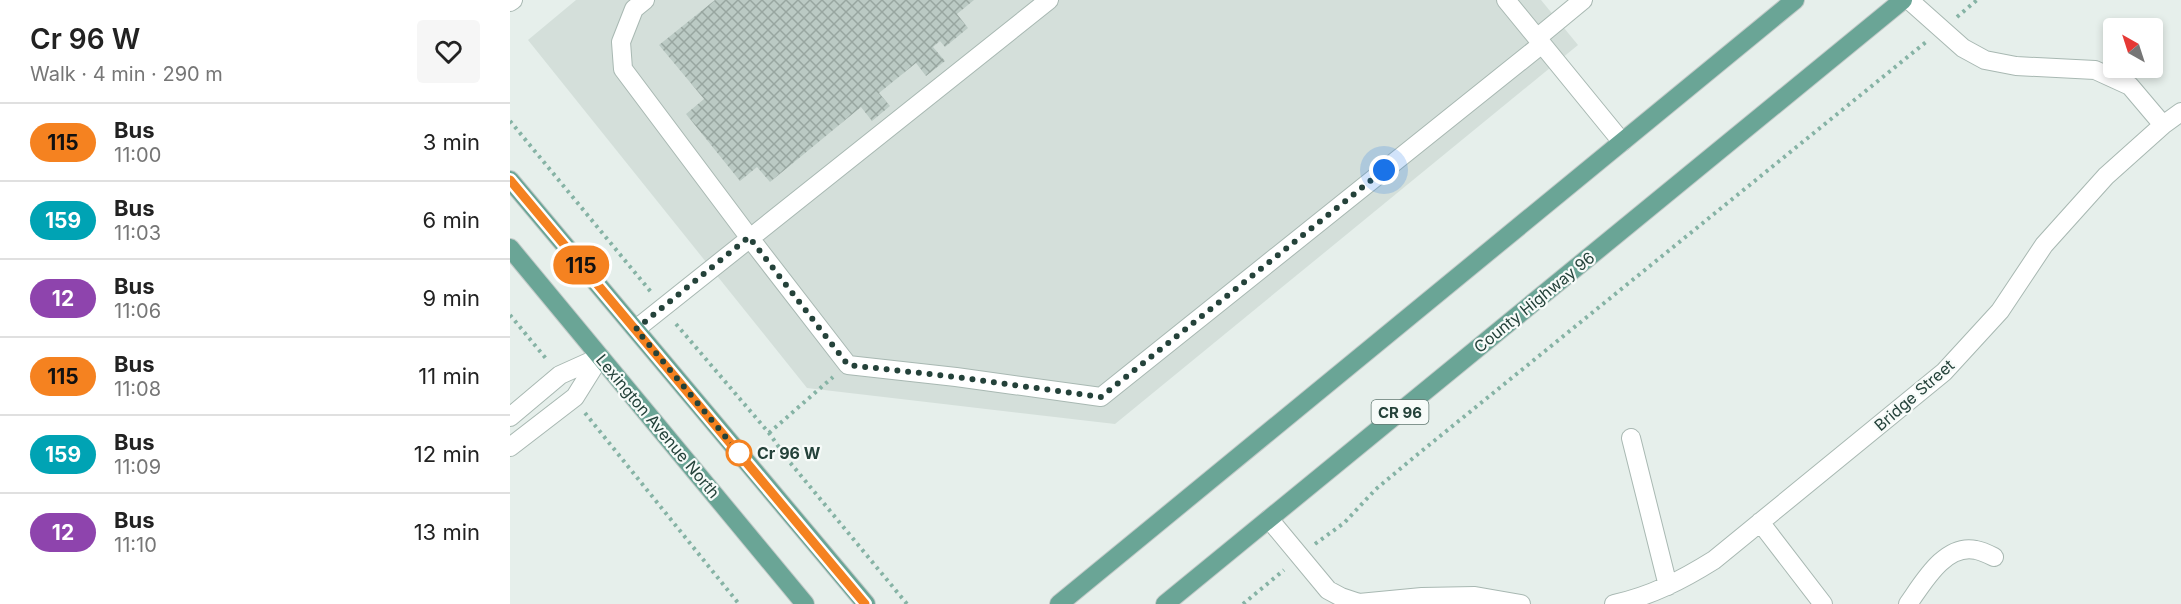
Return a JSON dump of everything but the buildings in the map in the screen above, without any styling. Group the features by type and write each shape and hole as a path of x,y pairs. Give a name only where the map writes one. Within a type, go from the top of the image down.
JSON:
{"main road":[{"path":"1059,604 1795,0"},
{"name":"County Highway 96","path":"1165,604 1903,0"},
{"path":"510,180 866,604"},
{"name":"Lexington Avenue North","path":"510,248 805,604"},
{"path":"789,585 796,604"}],"street":[{"path":"645,0 634,9 621,42 623,69 848,365 1101,397 1540,41 1583,0"},
{"path":"636,329 1049,0"},
{"path":"1506,0 1622,142"},
{"path":"1909,0 1963,48 1985,60 2016,66 2095,70 2130,86 2163,125"},
{"name":"Bridge Street","path":"1614,604 1647,595 1681,581 1714,560 1944,372 2000,310 2044,245 2106,176 2181,112"},
{"path":"510,417 560,375 600,357"},
{"path":"510,447 575,397 600,357"},
{"path":"1631,438 1668,586"},
{"path":"1269,519 1328,590 1341,597 1359,603 1422,597 1475,596 1521,604"},
{"path":"1760,522 1824,604"},
{"path":"1908,604 1935,568 1953,552 1974,549 1994,557"}],"path":[{"path":"1960,14 1977,0"},
{"path":"1316,543 1344,523 1376,489 1501,386 1923,44"},
{"path":"510,121 649,289"},
{"path":"510,315 551,364"},
{"path":"680,329 769,433 795,469 907,604"},
{"path":"769,433 848,365"},
{"path":"583,410 739,604"},
{"path":"1243,604 1281,573"}],"shaded area":[{"path":"576,0 1541,0 1578,45 1115,424 807,388 528,40"}],"bus line":[{"name":"115","path":"510,180 865,604"}],"place":[{"name":"Cr 96 W","path":"739,453"}],"route":[{"path":"739,453 636,329 749,237 848,365 1101,397 1384,170"}]}
